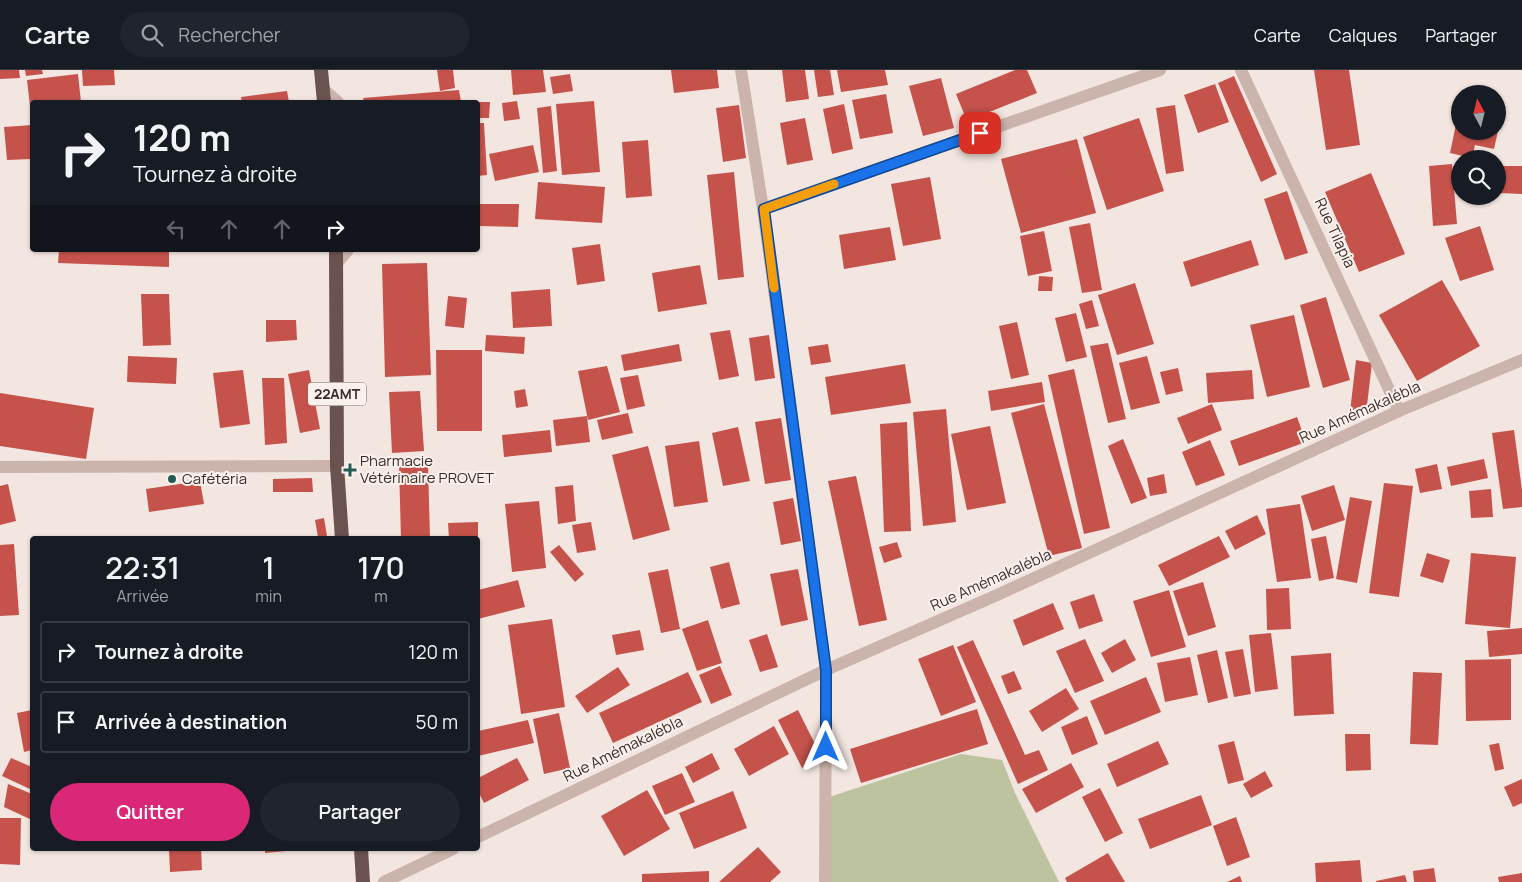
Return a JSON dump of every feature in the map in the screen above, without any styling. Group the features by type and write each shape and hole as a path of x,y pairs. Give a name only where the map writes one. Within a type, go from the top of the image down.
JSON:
{"highway":[{"path":"321,70 324,100"},
{"name":"22AMT","path":"337,256 337,466 342,536"},
{"path":"361,851 363,882"}],"street":[{"path":"741,70 764,209 826,670 825,882"},
{"path":"764,209 1160,70"},
{"name":"Rue Tilapia","path":"1241,70 1399,410"},
{"path":"322,88 336,100"},
{"name":"Rue Amémakalébla","path":"480,836 826,670 995,596 1399,410 1522,360"},
{"path":"0,467 337,466"},
{"path":"384,882 449,851"}],"green space":[{"path":"961,754 1002,760 1015,793 1059,882 825,882 826,798"}],"building":[{"path":"0,70 19,70 20,78 0,79"},
{"path":"25,70 42,70 43,74 26,76"},
{"path":"82,70 114,70 115,85 83,86"},
{"path":"437,70 453,70 455,88 440,91"},
{"path":"511,70 543,70 546,92 513,95"},
{"path":"671,70 717,70 719,88 674,93"},
{"path":"782,70 805,70 809,99 786,102"},
{"path":"814,70 830,70 834,95 818,97"},
{"path":"837,70 885,70 888,85 841,92"},
{"path":"1015,70 1027,70 1037,93 967,121 956,94"},
{"path":"1314,70 1349,70 1360,145 1326,150"},
{"path":"78,74 81,100 30,100 30,106 27,80"},
{"path":"570,74 573,91 553,94 550,77"},
{"path":"1234,76 1277,174 1261,182 1218,83"},
{"path":"941,78 954,128 923,136 909,86"},
{"path":"1215,84 1229,122 1198,133 1184,95"},
{"path":"459,90 461,100 364,100 363,98"},
{"path":"287,91 289,100 242,100 241,97"},
{"path":"886,94 893,133 860,139 852,100"},
{"path":"517,101 520,119 504,121 502,103"},
{"path":"594,101 600,172 562,175 556,104"},
{"path":"480,102 490,102 489,118 480,118"},
{"path":"844,104 853,149 832,154 823,109"},
{"path":"739,105 746,158 723,162 716,108"},
{"path":"1175,105 1184,171 1166,174 1156,108"},
{"path":"551,106 557,171 543,173 537,108"},
{"path":"805,118 813,160 787,165 780,123"},
{"path":"1139,118 1164,191 1107,210 1083,137"},
{"path":"480,123 484,123 487,175 480,176"},
{"path":"30,125 30,159 7,160 4,127"},
{"path":"1077,139 1096,213 1021,233 1001,159"},
{"path":"648,140 652,196 626,198 622,142"},
{"path":"1453,140 1496,140 1494,149 1475,145 1474,150 1451,150 1450,153"},
{"path":"533,145 539,172 495,181 489,154"},
{"path":"1451,164 1451,205 1455,205 1457,224 1433,226 1429,166"},
{"path":"1506,166 1522,166 1522,194 1506,193"},
{"path":"734,172 744,277 718,280 707,175"},
{"path":"1371,173 1405,254 1359,272 1325,192"},
{"path":"930,177 941,239 903,246 891,184"},
{"path":"538,182 605,187 602,223 535,219"},
{"path":"1287,191 1308,253 1285,260 1264,199"},
{"path":"480,204 519,204 518,227 480,226"},
{"path":"1090,223 1102,290 1082,293 1069,227"},
{"path":"1480,226 1494,270 1460,281 1445,238"},
{"path":"890,227 896,260 844,269 839,235"},
{"path":"1044,231 1052,271 1028,276 1020,236"},
{"path":"1251,240 1259,265 1191,287 1183,262"},
{"path":"600,244 605,281 577,285 572,248"},
{"path":"59,252 169,252 169,267 58,263"},
{"path":"427,263 431,375 385,377 382,264"},
{"path":"700,265 707,304 658,312 652,273"},
{"path":"1039,276 1053,277 1052,291 1038,291"},
{"path":"1442,280 1480,346 1417,381 1379,315"},
{"path":"1135,283 1154,344 1117,355 1098,295"},
{"path":"550,289 552,326 513,328 511,292"},
{"path":"141,294 169,294 171,345 143,346"},
{"path":"448,296 467,298 464,328 445,326"},
{"path":"1326,297 1350,380 1323,388 1300,305"},
{"path":"1092,300 1099,326 1086,329 1079,304"},
{"path":"1076,313 1087,357 1066,362 1055,318"},
{"path":"1294,315 1310,387 1267,397 1250,325"},
{"path":"266,320 296,320 297,340 266,342"},
{"path":"1017,322 1029,375 1011,379 999,326"},
{"path":"730,330 739,376 719,380 710,333"},
{"path":"486,335 525,337 524,354 485,351"},
{"path":"769,335 775,378 755,381 749,338"},
{"path":"1108,343 1126,419 1108,423 1090,346"},
{"path":"679,344 682,361 624,371 621,355"},
{"path":"828,344 831,362 811,365 808,347"},
{"path":"436,350 482,350 482,431 437,431"},
{"path":"128,356 177,358 176,384 127,382"},
{"path":"1147,356 1160,403 1131,410 1119,363"},
{"path":"1356,360 1372,363 1366,414 1350,412"},
{"path":"905,364 911,403 831,415 825,377"},
{"path":"607,366 620,412 588,420 578,371"},
{"path":"1178,368 1183,391 1166,395 1160,372"},
{"path":"1074,369 1110,528 1084,534 1048,375"},
{"path":"243,370 250,424 220,428 213,373"},
{"path":"309,370 320,429 300,433 288,374"},
{"path":"1252,370 1254,399 1208,403 1206,373"},
{"path":"638,375 645,406 627,410 620,378"},
{"path":"262,378 284,378 287,443 265,445"},
{"path":"1042,382 1045,402 991,411 988,391"},
{"path":"525,389 528,406 516,408 514,391"},
{"path":"420,391 424,451 392,453 389,392"},
{"path":"0,393 94,408 86,459 0,446"},
{"path":"1044,404 1082,548 1049,556 1011,413"},
{"path":"1212,404 1222,430 1188,444 1177,418"},
{"path":"946,409 956,522 923,526 913,412"},
{"path":"628,413 633,433 602,440 597,420"},
{"path":"587,416 590,442 556,446 553,420"},
{"path":"1297,417 1306,442 1239,466 1230,441"},
{"path":"781,418 791,480 765,484 755,422"},
{"path":"907,422 911,531 884,532 880,424"},
{"path":"990,426 1006,503 967,510 951,434"},
{"path":"738,427 750,481 723,486 712,433"},
{"path":"550,430 552,452 504,457 502,435"},
{"path":"1514,430 1522,490 1522,507 1503,509 1492,433"},
{"path":"1123,439 1147,498 1131,504 1108,446"},
{"path":"1210,440 1225,475 1196,486 1182,452"},
{"path":"699,441 708,502 674,507 665,446"},
{"path":"648,446 670,530 633,540 612,455"},
{"path":"1484,459 1488,478 1451,486 1447,467"},
{"path":"428,464 430,536 401,536 399,465"},
{"path":"1437,464 1442,489 1420,493 1415,469"},
{"path":"1164,474 1167,493 1150,496 1147,478"},
{"path":"856,476 887,620 859,626 828,481"},
{"path":"312,478 313,492 273,492 273,479"},
{"path":"200,481 204,504 149,512 146,489"},
{"path":"1384,483 1413,486 1399,597 1369,593"},
{"path":"8,484 16,521 0,525 0,486"},
{"path":"573,485 576,521 558,524 555,487"},
{"path":"1334,485 1345,520 1312,531 1301,496"},
{"path":"1491,489 1493,517 1471,518 1469,491"},
{"path":"1350,497 1372,501 1357,583 1336,579"},
{"path":"793,498 801,541 781,545 773,502"},
{"path":"539,501 546,568 512,572 505,504"},
{"path":"1300,504 1311,578 1277,582 1266,509"},
{"path":"1257,515 1266,534 1235,550 1225,531"},
{"path":"324,518 327,536 318,536 315,520"},
{"path":"478,522 478,536 449,536 448,523"},
{"path":"591,522 596,550 577,553 572,525"},
{"path":"1219,536 1230,557 1169,586 1158,565"},
{"path":"1326,536 1334,578 1319,581 1311,539"},
{"path":"897,542 902,557 884,563 879,547"},
{"path":"14,544 19,615 0,616 0,545"},
{"path":"559,545 584,574 575,582 550,552"},
{"path":"1427,553 1450,560 1443,583 1420,576"},
{"path":"1471,553 1516,557 1510,628 1465,624"},
{"path":"729,562 740,604 721,609 710,567"},
{"path":"668,569 680,629 661,633 648,573"},
{"path":"798,569 808,620 781,626 770,574"},
{"path":"518,580 525,607 480,618 480,590"},
{"path":"1203,582 1216,627 1188,636 1173,591"},
{"path":"1289,588 1291,629 1267,630 1266,589"},
{"path":"1169,590 1186,647 1151,657 1133,601"},
{"path":"1094,594 1103,621 1079,629 1070,602"},
{"path":"1053,603 1064,629 1023,646 1013,620"},
{"path":"552,619 565,707 521,714 508,625"},
{"path":"708,620 722,663 697,671 682,629"},
{"path":"1522,628 1522,654 1489,657 1487,631"},
{"path":"640,630 644,650 616,655 612,635"},
{"path":"1271,633 1278,689 1255,692 1249,635"},
{"path":"767,634 778,667 760,672 749,640"},
{"path":"1085,639 1104,681 1075,693 1056,651"},
{"path":"1125,639 1136,660 1112,673 1101,653"},
{"path":"973,640 1025,755 1039,750 1048,770 1018,784 957,647"},
{"path":"953,645 976,702 941,716 918,659"},
{"path":"1243,649 1251,694 1234,697 1225,652"},
{"path":"1217,650 1228,698 1208,703 1197,655"},
{"path":"1331,653 1334,714 1294,716 1291,656"},
{"path":"1190,657 1198,695 1165,702 1157,663"},
{"path":"1511,659 1511,720 1466,721 1465,660"},
{"path":"720,666 732,695 711,704 699,675"},
{"path":"618,667 630,685 587,713 575,696"},
{"path":"1014,671 1022,689 1008,694 1001,676"},
{"path":"688,672 702,702 613,743 599,713"},
{"path":"1413,672 1442,673 1438,745 1410,744"},
{"path":"1146,677 1161,712 1105,735 1090,701"},
{"path":"1066,688 1079,709 1042,732 1029,711"},
{"path":"977,709 988,744 861,783 850,749"},
{"path":"30,710 30,750 24,752 17,713"},
{"path":"798,710 822,758 802,768 778,720"},
{"path":"559,713 570,768 544,774 533,719"},
{"path":"1087,716 1098,744 1072,755 1061,727"},
{"path":"528,720 534,743 480,756 480,731"},
{"path":"774,726 789,754 749,776 734,749"},
{"path":"1345,734 1370,734 1371,770 1346,771"},
{"path":"1158,741 1169,764 1117,787 1107,764"},
{"path":"1234,741 1244,780 1228,784 1218,745"},
{"path":"1499,743 1504,769 1495,771 1489,745"},
{"path":"712,753 720,769 693,783 685,767"},
{"path":"11,758 30,766 30,789 2,776"},
{"path":"517,758 529,780 484,803 480,795 480,777"},
{"path":"1071,763 1084,787 1036,813 1022,789"},
{"path":"1265,771 1273,786 1251,798 1243,784"},
{"path":"682,773 695,802 665,815 652,786"},
{"path":"1522,779 1522,803 1513,807 1504,787"},
{"path":"8,784 30,793 30,819 4,807"},
{"path":"1100,788 1123,833 1105,842 1082,797"},
{"path":"647,790 670,829 624,856 601,816"},
{"path":"733,791 747,828 694,849 679,813"},
{"path":"1201,795 1212,825 1150,849 1138,819"},
{"path":"1236,817 1250,857 1227,866 1213,826"},
{"path":"0,818 21,818 20,865 0,864"},
{"path":"758,847 781,872 770,882 719,882"},
{"path":"169,851 201,851 202,870 170,872"},
{"path":"265,851 286,851 265,853"},
{"path":"1108,853 1125,882 1067,882 1065,878"},
{"path":"1360,860 1362,882 1316,882 1315,863"},
{"path":"1434,868 1436,882 1414,882 1413,871"},
{"path":"709,871 709,882 642,882 642,874"},
{"path":"1522,873 1522,882 1499,882 1498,877"},
{"path":"1405,875 1407,882 1376,882 1376,881"},
{"path":"1240,876 1242,882 1227,882"}],"slow traffic":[{"path":"774,288 764,209 834,184"}],"place":[{"name":"Pharmacie Vétérinaire PROVET","path":"350,470"},
{"name":"Cafétéria","path":"172,479"}],"route":[{"path":"826,747 826,670 764,209 980,133"}]}
